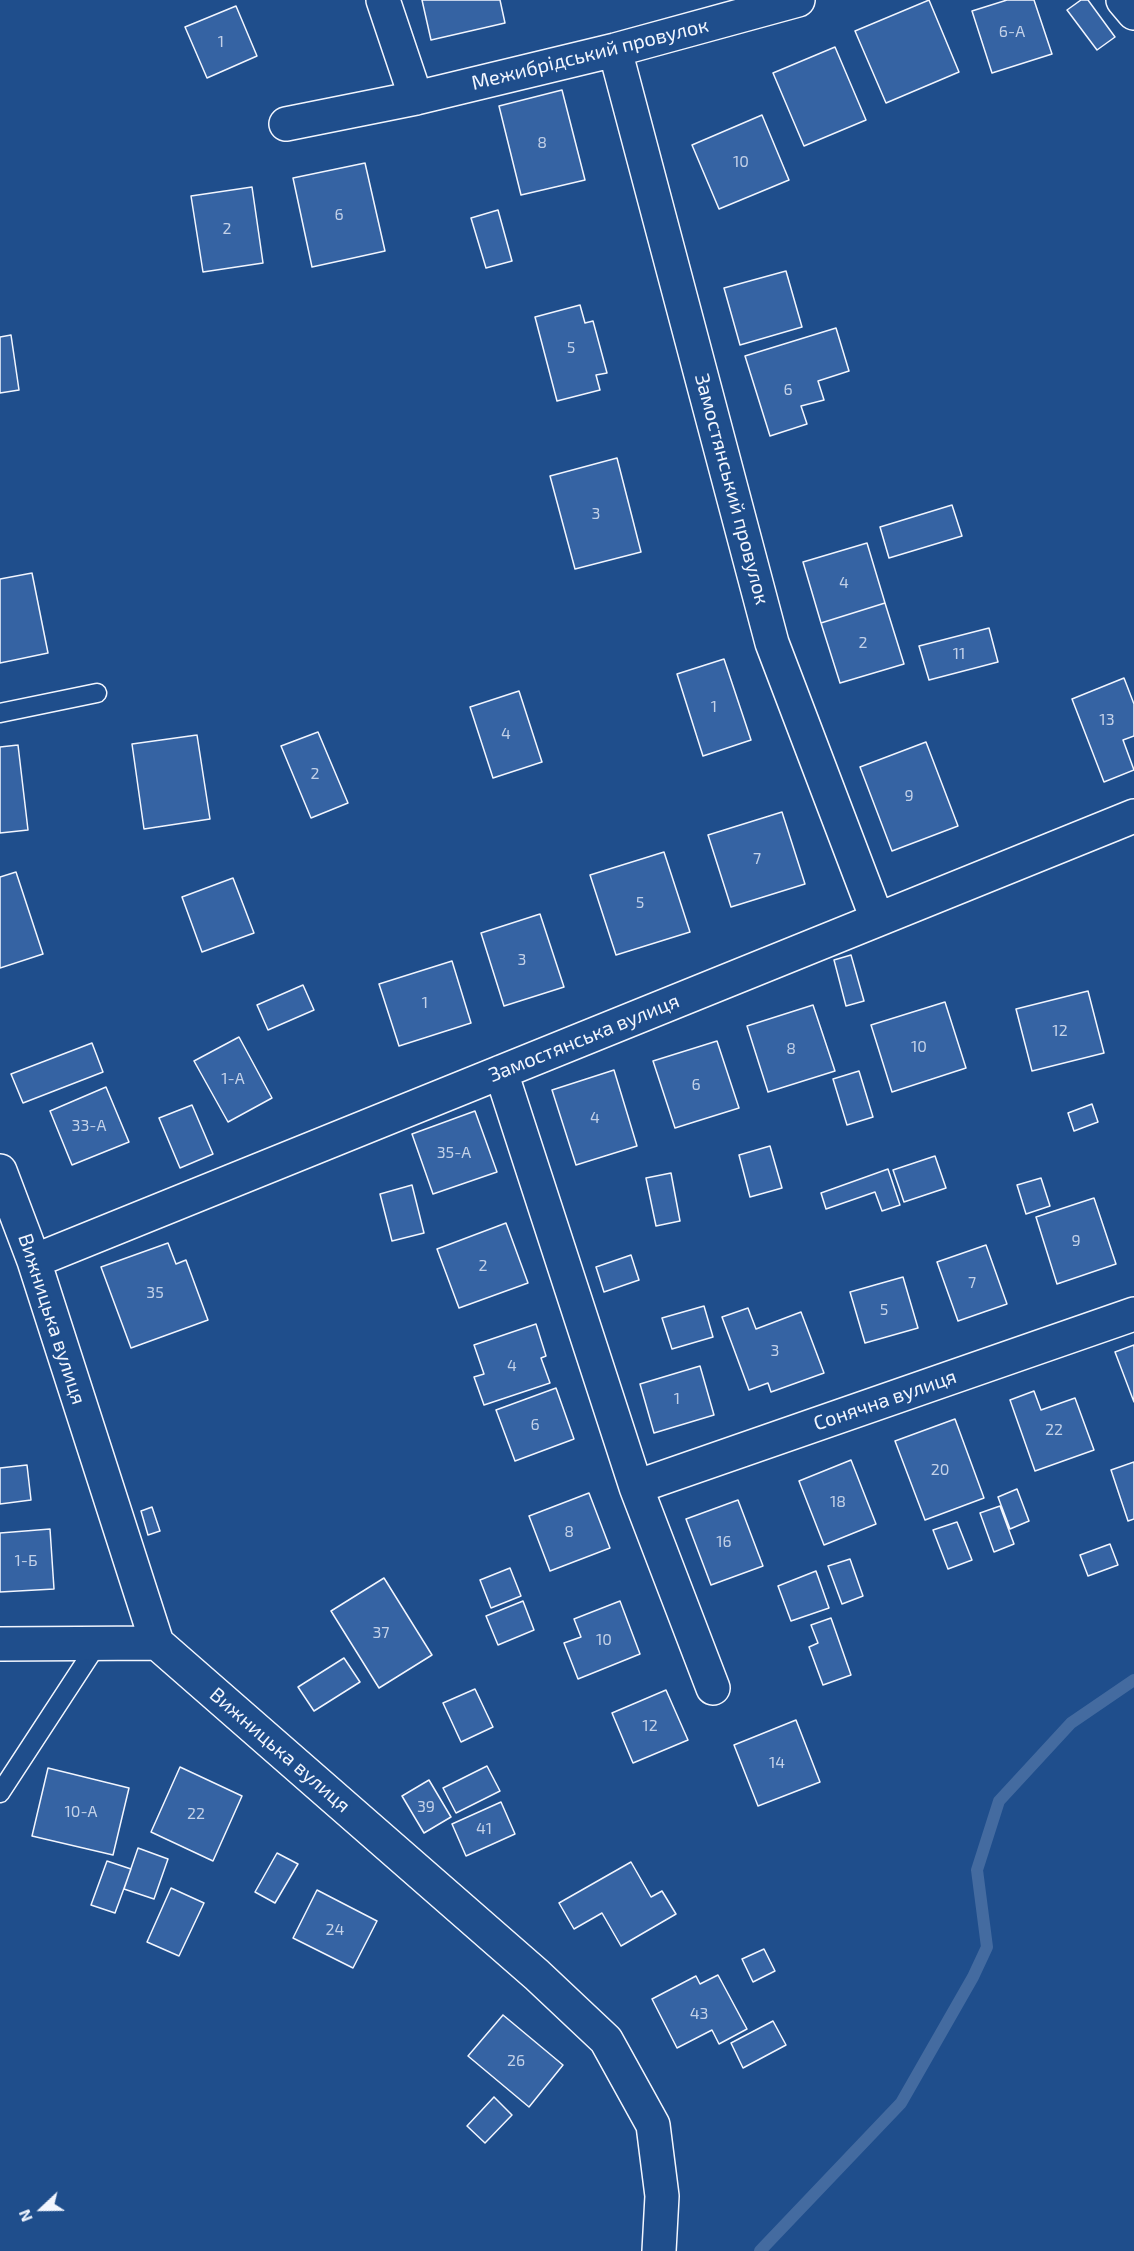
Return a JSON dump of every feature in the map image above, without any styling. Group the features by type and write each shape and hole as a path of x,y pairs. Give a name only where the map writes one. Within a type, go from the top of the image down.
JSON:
{"street":[{"path":"383,0 416,98"},
{"name":"Межибрідський провулок","path":"286,124 416,98 615,50 798,0"},
{"path":"1123,0 1134,13"},
{"name":"Замостянський провулок","path":"615,50 772,643 877,920"},
{"name":"Замостянська вулиця","path":"34,1260 1134,816"},
{"path":"501,1072 636,1487 713,1688"},
{"name":"Вижницька вулиця","path":"0,1172 34,1260 157,1643 537,1975 606,2040 653,2125 662,2196 659,2251"},
{"name":"Сонячна вулиця","path":"636,1487 1134,1314"},
{"path":"0,1644 157,1643"}],"lane":[{"path":"0,713 97,693"},
{"path":"0,1793 98,1643"}],"building":[{"path":"422,0 500,0 505,23 431,40"},
{"path":"929,0 959,72 886,103 855,31"},
{"path":"1007,0 1034,0 1052,54 992,73 972,11"},
{"path":"1081,0 1088,0 1115,37 1097,50 1067,10"},
{"path":"236,6 257,56 207,78 185,27"},
{"path":"835,47 866,120 804,146 773,73"},
{"path":"562,90 585,180 521,195 499,106"},
{"path":"762,115 789,180 719,209 692,145"},
{"path":"365,163 385,251 312,267 293,178"},
{"path":"252,187 263,263 203,272 191,196"},
{"path":"498,210 512,261 486,268 471,218"},
{"path":"786,271 802,327 740,345 724,288"},
{"path":"580,305 585,323 593,321 607,373 596,375 600,390 557,401 535,317"},
{"path":"836,328 849,371 818,381 824,400 801,406 807,424 770,436 745,356"},
{"path":"11,335 19,390 0,393 0,337"},
{"path":"617,458 641,552 575,569 550,476"},
{"path":"952,505 962,536 889,558 880,527"},
{"path":"867,543 885,603 821,623 803,562"},
{"path":"32,573 48,653 0,663 0,579"},
{"path":"885,603 904,664 840,683 821,623"},
{"path":"989,628 998,662 929,680 919,646"},
{"path":"724,659 751,740 703,756 677,674"},
{"path":"1124,678 1134,704 1134,736 1123,740 1134,770 1104,782 1072,699"},
{"path":"519,691 542,762 493,778 470,707"},
{"path":"318,732 348,803 311,818 281,746"},
{"path":"197,735 210,819 144,829 132,744"},
{"path":"926,742 958,826 892,851 860,767"},
{"path":"18,745 28,830 0,833 0,747"},
{"path":"782,812 805,884 731,907 708,835"},
{"path":"664,852 690,932 616,955 590,875"},
{"path":"16,872 43,954 0,968 0,877"},
{"path":"233,878 254,933 202,952 182,897"},
{"path":"540,914 564,987 504,1006 481,933"},
{"path":"851,955 864,1001 846,1006 834,960"},
{"path":"452,961 471,1023 399,1046 379,984"},
{"path":"303,985 314,1010 268,1030 257,1005"},
{"path":"1088,991 1104,1053 1032,1071 1016,1009"},
{"path":"945,1002 966,1068 892,1092 871,1025"},
{"path":"813,1005 835,1071 768,1092 747,1026"},
{"path":"239,1037 272,1098 228,1122 194,1061"},
{"path":"717,1041 739,1108 675,1128 653,1061"},
{"path":"92,1043 103,1072 23,1103 11,1074"},
{"path":"614,1070 637,1146 576,1165 552,1090"},
{"path":"859,1071 873,1117 847,1125 833,1079"},
{"path":"106,1087 129,1142 72,1165 50,1111"},
{"path":"1092,1104 1098,1122 1074,1131 1068,1113"},
{"path":"192,1105 213,1154 180,1168 159,1118"},
{"path":"475,1111 497,1172 433,1194 412,1134"},
{"path":"770,1146 782,1188 750,1197 739,1155"},
{"path":"935,1156 946,1188 904,1202 893,1170"},
{"path":"888,1169 900,1205 882,1211 875,1192 826,1209 821,1193"},
{"path":"671,1173 680,1221 656,1226 646,1178"},
{"path":"1041,1178 1050,1206 1026,1214 1017,1185"},
{"path":"412,1185 424,1233 392,1241 380,1194"},
{"path":"1094,1198 1116,1264 1057,1284 1036,1217"},
{"path":"506,1223 528,1283 459,1308 437,1249"},
{"path":"168,1243 176,1264 186,1260 208,1320 131,1348 101,1267"},
{"path":"986,1245 1007,1304 958,1321 937,1262"},
{"path":"631,1255 639,1280 604,1292 596,1267"},
{"path":"903,1277 918,1328 865,1343 850,1292"},
{"path":"704,1306 713,1337 672,1349 662,1318"},
{"path":"748,1308 756,1329 801,1312 824,1373 771,1392 768,1383 749,1390 722,1317"},
{"path":"536,1324 546,1356 541,1358 550,1383 484,1405 474,1377 484,1374 474,1345"},
{"path":"1134,1345 1134,1402 1115,1352"},
{"path":"700,1366 714,1415 654,1433 640,1384"},
{"path":"556,1388 574,1439 515,1461 496,1410"},
{"path":"1034,1391 1041,1410 1075,1398 1094,1450 1035,1471 1010,1400"},
{"path":"955,1419 984,1498 925,1520 895,1441"},
{"path":"851,1460 876,1524 824,1545 799,1481"},
{"path":"1134,1462 1134,1519 1128,1521 1111,1470"},
{"path":"27,1465 31,1500 0,1504 0,1468"},
{"path":"1017,1489 1029,1521 1010,1529 998,1497"},
{"path":"589,1493 610,1548 550,1571 529,1516"},
{"path":"738,1500 763,1566 711,1585 686,1519"},
{"path":"1000,1506 1014,1544 994,1552 980,1513"},
{"path":"152,1507 160,1531 148,1535 141,1511"},
{"path":"957,1522 972,1560 948,1569 933,1530"},
{"path":"50,1529 54,1589 0,1592 0,1533"},
{"path":"1110,1544 1118,1565 1088,1576 1080,1555"},
{"path":"850,1559 863,1596 842,1604 828,1566"},
{"path":"510,1568 521,1596 491,1608 480,1580"},
{"path":"816,1571 829,1608 791,1621 778,1586"},
{"path":"384,1578 432,1655 379,1688 331,1611"},
{"path":"523,1601 534,1630 498,1645 486,1616"},
{"path":"620,1601 640,1654 578,1679 564,1643 581,1637 574,1619"},
{"path":"831,1618 851,1675 823,1685 809,1647 818,1643 811,1625"},
{"path":"344,1658 360,1682 314,1711 298,1687"},
{"path":"475,1689 493,1727 461,1742 443,1703"},
{"path":"666,1690 688,1740 633,1763 612,1713"},
{"path":"796,1720 820,1782 758,1806 734,1745"},
{"path":"487,1766 500,1791 456,1813 443,1788"},
{"path":"180,1767 242,1796 213,1861 151,1832"},
{"path":"48,1768 129,1788 113,1855 32,1836"},
{"path":"429,1780 451,1817 424,1833 402,1796"},
{"path":"501,1802 515,1834 466,1856 452,1824"},
{"path":"138,1848 168,1859 154,1899 124,1889"},
{"path":"277,1853 298,1864 275,1903 255,1892"},
{"path":"107,1861 131,1869 115,1913 91,1905"},
{"path":"631,1862 651,1897 662,1891 676,1914 621,1946 602,1913 574,1929 559,1903"},
{"path":"171,1888 204,1903 179,1956 147,1942"},
{"path":"317,1890 377,1921 353,1968 293,1938"},
{"path":"764,1949 775,1971 753,1982 742,1959"},
{"path":"718,1975 747,2029 719,2044 712,2030 677,2048 652,1999 696,1976 700,1984"},
{"path":"503,2015 563,2065 529,2107 468,2056"},
{"path":"773,2021 786,2045 743,2068 731,2043"},
{"path":"494,2097 512,2115 485,2143 467,2126"}],"waterway":[{"path":"760,2251 901,2103 973,1977 987,1947 977,1870 999,1801 1071,1723 1134,1680"}]}
